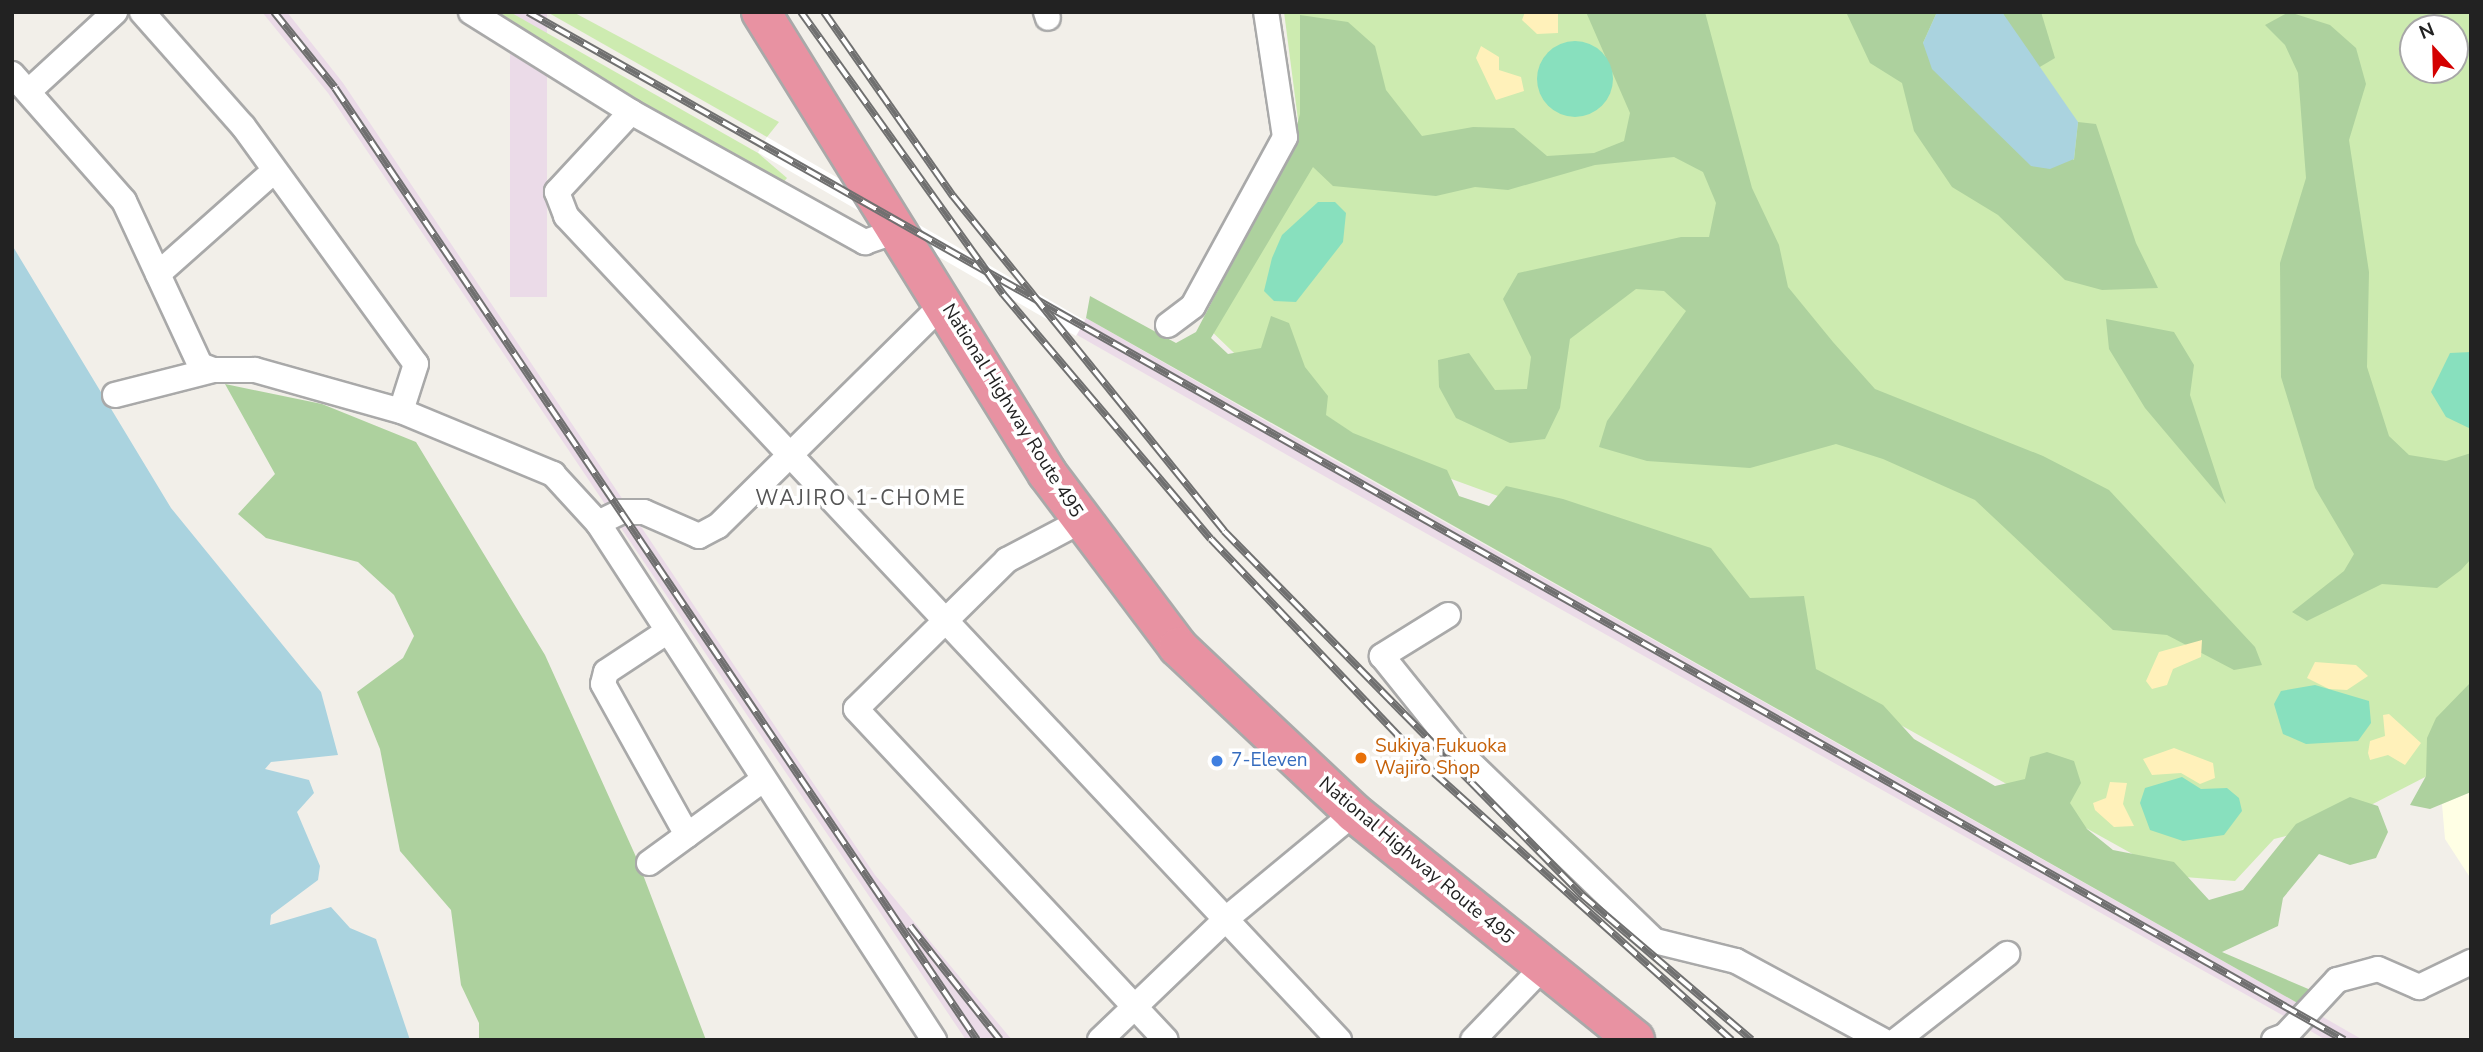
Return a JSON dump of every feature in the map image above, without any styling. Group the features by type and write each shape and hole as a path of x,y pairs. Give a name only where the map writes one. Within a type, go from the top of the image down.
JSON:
{"highway":[{"name":"National Highway Route 495","path":"761,12 1081,521 1178,647 1354,813 1635,1040"}],"street":[{"path":"115,12 21,82 124,201 200,365 213,370"},
{"path":"142,12 243,126 415,364 401,411"},
{"path":"471,12 631,112 865,242 900,230"},
{"path":"1168,325 1194,306 1285,137 1266,12"},
{"path":"631,112 557,192 556,203 943,621 1227,918 1339,1040"},
{"path":"158,274 274,171"},
{"path":"598,523 621,512 644,512 699,536 718,526 788,453 944,303"},
{"path":"115,395 213,370 255,370 401,411 553,474 598,523 934,1040"},
{"path":"1081,521 1007,560 856,709 1166,1040"},
{"path":"1448,615 1382,656 1488,781 1655,941 1736,961 1882,1040"},
{"path":"668,631 606,672 603,684 687,835"},
{"path":"649,863 763,780"},
{"path":"1100,1040 1227,918 1354,813"},
{"path":"1897,1040 2007,954"},
{"path":"2274,1040 2285,1036 2337,980 2378,969 2419,987 2471,962"},
{"path":"1473,1040 1544,966"}],"shaded area":[{"path":"262,12 287,12 343,83 875,875 1012,1040 966,1040 328,93"},
{"path":"510,12 547,12 547,297 510,297"},
{"path":"1086,318 2301,1005 2291,1020 1310,468 1077,335"},
{"path":"2471,792 2471,879 2445,839 2442,804"},
{"path":"2316,1013 2363,1040 2326,1040 2307,1029"}],"green space":[{"path":"481,12 510,12 758,153 787,178 777,190"},
{"path":"547,12 573,12 779,122 767,137"},
{"path":"1284,12 2471,12 2471,694 2431,774 2334,824 2274,839 2235,881 2172,876 1791,664 1681,563 1312,428 1205,325 1303,158"},
{"path":"1586,12 1705,12 1752,188 1779,245 1788,287 1833,342 1875,389 2043,456 2109,490 2255,647 2262,665 2234,670 2167,635 2113,630 1975,500 1883,459 1836,444 1750,468 1647,461 1599,447 1607,421 1686,311 1664,291 1636,289 1570,339 1560,408 1545,439 1510,443 1456,418 1439,387 1438,360 1469,353 1495,390 1527,389 1531,357 1503,299 1518,273 1681,237 1709,237 1716,203 1703,172 1674,157 1595,165 1508,190 1475,187 1436,196 1333,186 1313,167 1211,338 1228,354 1261,348 1271,316 1289,323 1305,367 1328,396 1326,415 1353,433 1447,470 1459,496 1489,506 1506,486 1563,499 1711,548 1750,598 1804,596 1816,669 1883,705 1914,739 1995,786 2025,779 2030,757 2047,752 2074,761 2081,783 2070,803 2087,829 2113,850 2174,862 2209,900 2243,890 2296,824 2350,797 2378,806 2388,832 2376,858 2350,865 2319,854 2283,898 2278,926 2222,952 2313,991 2301,1005 1086,318 1090,296 1176,343 1196,332 1289,155 1300,114 1300,15 1348,22 1375,46 1386,90 1422,136 1473,127 1514,128 1547,156 1594,153 1624,141 1630,113"},
{"path":"1846,12 1937,12 1923,43 2074,160 2078,122 2096,124 2136,243 2158,288 2102,290 2065,280 1998,215 1952,187 1914,131 1902,83 1870,63"},
{"path":"2002,12 2041,12 2055,58 2033,71"},
{"path":"2289,12 2330,25 2356,48 2366,84 2349,140 2369,272 2367,367 2389,436 2409,455 2446,461 2471,453 2471,559 2461,570 2437,588 2382,584 2307,621 2292,612 2344,571 2354,554 2315,488 2281,377 2280,263 2306,178 2298,73 2285,45 2265,25"},
{"path":"1575,41 1589,44 1602,52 1610,65 1613,79 1610,93 1602,106 1589,114 1575,117 1561,114 1548,106 1540,93 1537,79 1540,65 1548,52 1561,44"},
{"path":"1318,202 1335,202 1346,213 1343,242 1296,302 1274,301 1264,291 1272,258 1282,235"},
{"path":"2106,319 2174,332 2194,365 2190,395 2226,504 2145,408 2109,349"},
{"path":"2471,352 2471,429 2446,417 2431,392 2450,353"},
{"path":"225,384 322,404 416,442 545,655 637,859 706,1040 479,1040 479,1023 461,985 451,910 400,851 380,749 357,692 403,658 414,636 394,595 358,562 266,538 238,514 275,474"},
{"path":"2471,682 2471,792 2430,809 2410,805 2426,776 2427,738 2436,718"},
{"path":"2315,685 2369,701 2371,723 2358,741 2306,744 2283,734 2274,704 2281,691"},
{"path":"2182,777 2201,789 2227,788 2239,798 2242,811 2224,835 2183,841 2150,830 2140,803 2145,788"}],"sand":[{"path":"1525,12 1558,12 1558,33 1537,34 1522,20"},
{"path":"1481,46 1499,57 1499,70 1521,77 1524,91 1496,100 1476,58"},
{"path":"2202,640 2201,657 2173,669 2167,685 2152,689 2146,681 2159,652"},
{"path":"2315,662 2356,665 2368,676 2347,690 2329,689 2307,678"},
{"path":"2389,714 2421,743 2405,765 2388,755 2370,760 2370,741 2385,736 2383,715"},
{"path":"2174,748 2213,763 2215,778 2200,784 2181,773 2152,775 2143,759"},
{"path":"2110,782 2127,783 2123,804 2134,826 2114,827 2095,810 2093,803 2106,798"}],"water":[{"path":"1937,12 2002,12 2078,122 2074,159 2050,169 2031,166 1932,69 1923,43"},
{"path":"12,245 171,508 321,692 338,755 271,762 265,769 309,780 314,793 297,812 320,866 318,880 271,915 270,925 331,907 350,928 376,939 410,1040 12,1040"}],"pier":[{"path":"767,137 1085,320 1076,336 758,153"}],"railway":[{"path":"274,12 335,88 977,1040"},
{"path":"528,12 2344,1040"},
{"path":"801,12 1003,294 1211,539 1434,773 1732,1040"},
{"path":"824,12 953,196 1224,531 1582,895 1752,1040"},
{"path":"910,926 1000,1040"}],"place":[{"name":"Sukiya Fukuoka Wajiro Shop","path":"1361,758"},
{"name":"7-Eleven","path":"1217,761"}],"district":[{"name":"WAJIRO 1-CHOME","path":"861,498"}]}
